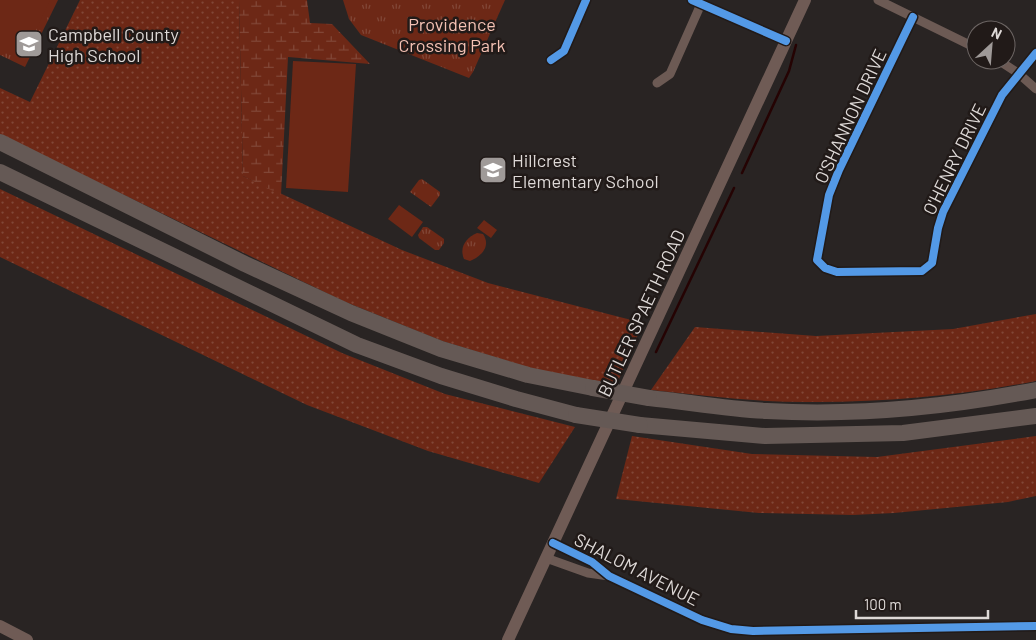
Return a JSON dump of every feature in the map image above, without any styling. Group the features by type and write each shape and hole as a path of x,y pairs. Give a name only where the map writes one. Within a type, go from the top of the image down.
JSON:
{"highway":[{"path":"0,142 245,264 351,313 441,349 528,375 649,398 766,411 851,412 977,401 1036,390"},
{"path":"0,172 357,345 441,376 576,415 640,425 765,436 903,432 1036,416"}],"main road":[{"name":"BUTLER SPAETH ROAD","path":"508,640 806,0"},
{"path":"0,626 27,640"}],"street":[{"path":"551,60 564,51 586,0"},
{"path":"878,0 966,43"},
{"path":"657,83 670,74 697,2 786,41"},
{"name":"O'SHANNON DRIVE","path":"914,17 832,187 816,260 825,268 837,272 922,272 932,263"},
{"name":"O'HENRY DRIVE","path":"932,263 938,228 943,212 1002,95 1036,53"},
{"path":"1013,70 1036,89"},
{"name":"SHALOM AVENUE","path":"554,543 592,562 610,576 702,620 731,628 753,631 1036,626"},
{"name":"SHALOM AVENUE","path":"546,558 588,573 610,576"}],"green space":[{"path":"0,0 58,0 25,67 0,55"},
{"path":"0,0 50,0 22,59 0,48"},
{"path":"80,0 239,0 243,176 402,250 488,283 643,323 616,386 530,368 442,341 343,301 0,135 0,88 30,102"},
{"path":"239,0 307,0 310,23 332,24 370,64 288,57 281,195 243,176"},
{"name":"Providence Crossing Park","path":"343,0 505,0 469,78 361,35 349,19"},
{"path":"293,61 356,64 348,192 286,188"},
{"path":"422,179 440,192 440,195 431,207 410,192 419,180"},
{"path":"0,189 342,353 445,394 575,427 539,483 428,451 307,405 0,257"},
{"path":"399,205 423,222 412,237 388,219"},
{"path":"484,220 497,230 491,238 477,228"},
{"path":"423,227 427,227 444,239 444,243 439,250 435,250 419,238 418,235"},
{"path":"477,233 483,234 485,238 486,246 484,250 470,261 464,259 462,251 464,243"},
{"path":"1036,314 1036,381 954,394 844,402 755,400 651,390 695,327 816,336 953,329"},
{"path":"632,436 752,454 877,457 1036,436 1036,496 1008,502 853,515 759,513 616,499"}],"waterway":[{"path":"742,173 789,71 796,45"},
{"path":"656,352 734,188"}],"cycle path":[{"path":"551,60 564,51 586,0"},
{"path":"692,0 786,41"},
{"path":"913,17 839,170 829,195 817,260 825,268 837,272 922,271 932,263 938,228 943,212 1002,95 1036,53"},
{"path":"553,543 592,562 609,576 702,620 731,629 753,631 1036,626"}],"place":[{"name":"Campbell County High School","path":"29,44"},
{"name":"Hillcrest Elementary School","path":"493,170"}]}
